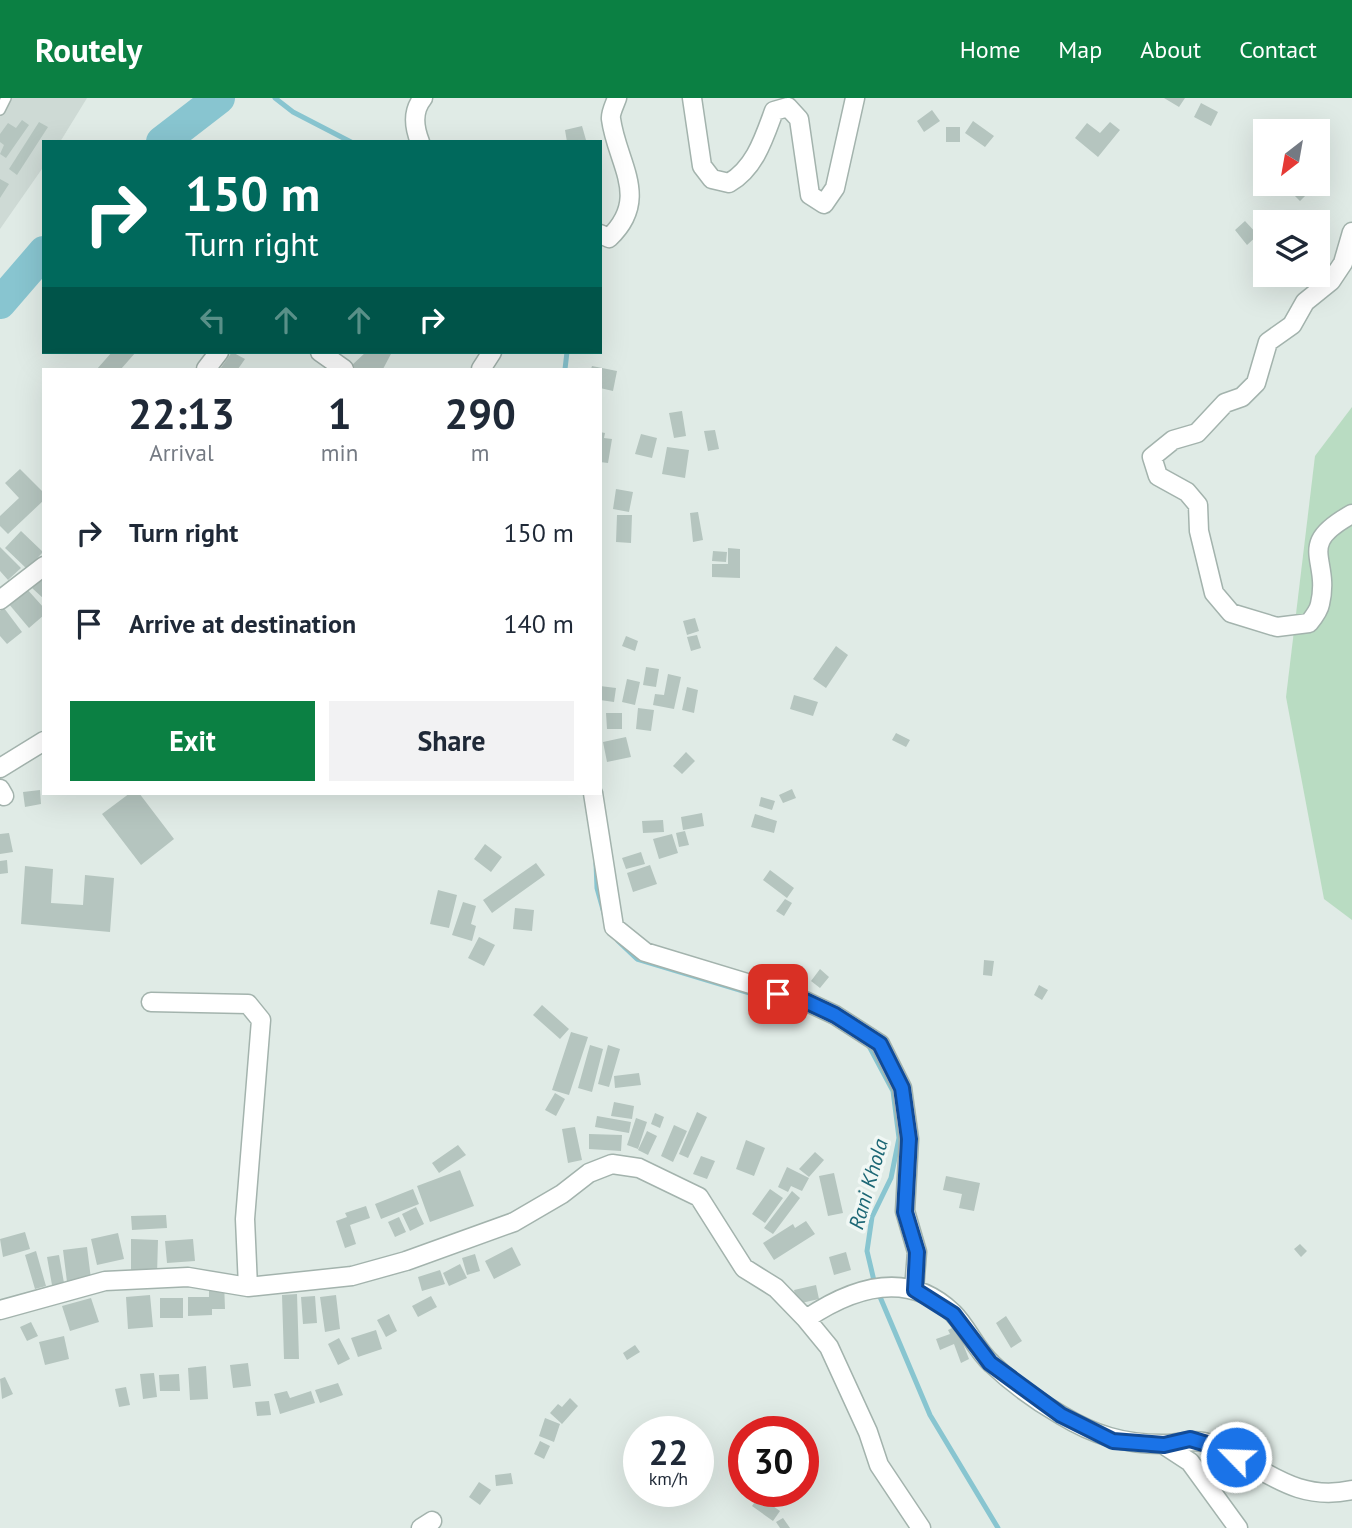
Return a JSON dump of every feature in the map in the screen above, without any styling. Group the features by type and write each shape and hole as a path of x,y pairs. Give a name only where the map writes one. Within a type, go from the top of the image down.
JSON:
{"street":[{"path":"420,140 414,126 419,103 423,98"},
{"path":"602,235 609,238 623,225 631,199 625,160 610,117 617,98"},
{"path":"692,98 702,166 712,179 729,183 743,175 763,142 774,111 788,107 799,119 810,195 824,204 835,188 855,98"},
{"path":"1352,232 1343,263 1331,281 1306,302 1292,325 1268,342 1256,383 1242,397 1225,403 1197,433 1173,440 1152,457 1158,476 1187,492 1198,505 1199,531 1214,593 1231,613 1277,627 1309,623 1320,605 1317,546 1328,527 1352,514"},
{"path":"206,368 217,354"},
{"path":"323,354 343,368"},
{"path":"0,600 42,568"},
{"path":"0,768 42,742"},
{"path":"593,795 614,927 645,952 803,1000 835,1015 880,1044 902,1088 909,1139 905,1212 917,1252 915,1290"},
{"path":"150,1002 248,1004 261,1020 246,1219 248,1287"},
{"path":"0,1310 105,1281 188,1277 248,1287 352,1276 406,1261 514,1222 562,1194 589,1173 612,1164 639,1168 699,1197 744,1268 776,1287 829,1347 868,1432 879,1465 921,1528"},
{"path":"806,1318 863,1289 890,1286 915,1290 953,1314 990,1363 1061,1415 1113,1441 1164,1445 1190,1439 1204,1442 1300,1491 1327,1494 1352,1490"},
{"path":"1164,1445 1190,1462 1238,1528"}],"lane":[{"path":"0,110 6,98"}],"shaded area":[{"path":"0,98 87,98 61,140 42,140 42,169 0,229"}],"green space":[{"path":"1352,407 1352,920 1324,899 1286,697 1315,456"}],"building":[{"path":"1164,98 1185,98 1179,107"},
{"path":"1201,103 1218,112 1211,126 1194,117"},
{"path":"932,110 940,121 924,132 917,121"},
{"path":"22,120 29,125 6,158 0,154 4,145 0,142 0,134 8,123 16,128"},
{"path":"973,121 994,136 985,147 965,133"},
{"path":"39,122 48,127 17,175 9,169"},
{"path":"1110,122 1120,130 1098,157 1075,138 1087,123 1100,133"},
{"path":"582,126 586,140 567,140 565,130"},
{"path":"946,127 960,127 960,142 946,142"},
{"path":"0,179 9,184 0,198"},
{"path":"1245,221 1253,230 1253,240 1247,245 1235,230"},
{"path":"110,354 134,354 122,368 98,368"},
{"path":"231,354 245,359 239,368 221,368"},
{"path":"364,354 391,354 384,368 351,366"},
{"path":"602,368 617,371 613,391 602,388"},
{"path":"682,411 686,436 674,438 669,413"},
{"path":"715,430 719,449 708,451 704,431"},
{"path":"602,432 605,433 604,438 612,439 608,463 602,462"},
{"path":"641,434 657,438 652,458 635,454"},
{"path":"667,447 689,450 685,478 662,474"},
{"path":"20,469 42,491 42,502 8,534 0,526 0,516 19,498 5,483"},
{"path":"616,489 633,492 629,512 613,509"},
{"path":"698,512 703,540 693,542 690,513"},
{"path":"617,515 632,515 631,543 616,542"},
{"path":"21,531 42,553 27,569 5,548"},
{"path":"0,547 21,568 8,580 0,571"},
{"path":"728,548 740,549 740,578 712,577 712,564 728,564"},
{"path":"713,551 727,552 726,562 712,561"},
{"path":"42,578 42,597 32,588"},
{"path":"26,588 42,606 42,617 29,628 8,603"},
{"path":"4,608 22,632 7,644 0,636 0,611"},
{"path":"695,618 699,631 687,635 683,621"},
{"path":"697,635 701,648 691,651 687,637"},
{"path":"626,636 638,641 635,651 622,646"},
{"path":"836,646 848,655 826,688 813,679"},
{"path":"646,667 659,669 656,687 643,685"},
{"path":"668,674 681,677 674,709 653,705 655,694 664,695"},
{"path":"627,679 640,682 635,705 622,702"},
{"path":"602,686 616,688 614,702 602,700"},
{"path":"687,687 698,690 694,713 682,710"},
{"path":"794,695 818,702 813,716 790,709"},
{"path":"638,708 654,710 651,731 636,729"},
{"path":"606,713 622,713 622,729 607,729"},
{"path":"896,733 910,740 906,747 892,740"},
{"path":"626,737 631,757 607,762 603,742"},
{"path":"686,752 695,761 682,774 673,766"},
{"path":"792,789 796,798 783,803 779,795"},
{"path":"40,790 41,804 25,807 23,792"},
{"path":"127,795 141,795 174,839 141,865 102,814"},
{"path":"761,797 775,801 772,810 759,806"},
{"path":"702,813 704,826 683,830 681,817"},
{"path":"755,814 777,821 774,833 751,827"},
{"path":"663,820 664,832 643,833 642,821"},
{"path":"685,831 689,845 679,847 676,833"},
{"path":"9,833 13,852 0,854 0,834"},
{"path":"672,834 678,853 659,859 653,839"},
{"path":"485,844 502,857 491,872 474,859"},
{"path":"641,852 645,864 626,869 622,858"},
{"path":"7,860 8,873 0,874 0,861"},
{"path":"536,863 545,875 492,913 483,900"},
{"path":"650,865 657,884 633,892 627,873"},
{"path":"25,866 53,869 51,903 83,905 85,875 114,878 110,932 21,924"},
{"path":"770,870 794,888 787,898 763,880"},
{"path":"438,890 457,895 449,928 430,924"},
{"path":"785,899 792,903 784,916 776,911"},
{"path":"463,902 476,906 471,924 476,926 472,941 452,935"},
{"path":"515,908 534,910 532,931 513,929"},
{"path":"479,937 495,945 484,966 468,958"},
{"path":"984,960 994,961 992,976 983,975"},
{"path":"820,969 829,977 820,988 811,981"},
{"path":"1039,985 1048,990 1042,1000 1034,995"},
{"path":"542,1005 569,1029 560,1039 533,1015"},
{"path":"571,1032 588,1037 569,1095 552,1090"},
{"path":"590,1045 603,1049 592,1092 578,1088"},
{"path":"608,1045 620,1049 609,1087 598,1084"},
{"path":"639,1073 641,1085 615,1088 614,1076"},
{"path":"555,1093 565,1099 556,1116 545,1110"},
{"path":"614,1102 634,1106 632,1119 611,1116"},
{"path":"697,1112 707,1117 688,1158 679,1154"},
{"path":"655,1113 664,1117 660,1128 651,1124"},
{"path":"597,1116 631,1122 629,1133 595,1127"},
{"path":"636,1118 647,1122 638,1149 627,1145"},
{"path":"674,1125 687,1131 673,1162 661,1156"},
{"path":"575,1127 582,1160 568,1163 562,1129"},
{"path":"647,1131 657,1136 648,1155 638,1150"},
{"path":"589,1134 622,1135 621,1151 589,1149"},
{"path":"746,1140 765,1148 754,1176 736,1169"},
{"path":"458,1145 466,1155 439,1173 432,1163"},
{"path":"815,1152 824,1160 809,1177 799,1169"},
{"path":"701,1156 715,1161 707,1179 693,1174"},
{"path":"787,1167 809,1178 802,1191 791,1186 788,1192 778,1187"},
{"path":"460,1170 474,1206 430,1222 417,1186"},
{"path":"834,1173 843,1213 828,1216 819,1176"},
{"path":"946,1176 980,1183 974,1211 959,1208 962,1194 943,1190"},
{"path":"413,1189 419,1204 381,1219 375,1204"},
{"path":"770,1189 783,1198 765,1223 752,1214"},
{"path":"792,1191 800,1198 773,1234 764,1228"},
{"path":"366,1206 370,1218 350,1225 356,1244 345,1248 336,1221 347,1217 345,1213"},
{"path":"416,1207 424,1224 410,1231 402,1214"},
{"path":"166,1215 167,1228 132,1230 131,1216"},
{"path":"399,1217 406,1232 395,1237 388,1222"},
{"path":"806,1221 815,1234 774,1260 763,1243 793,1224 795,1228"},
{"path":"25,1232 30,1249 3,1257 0,1239"},
{"path":"118,1233 124,1259 97,1265 91,1239"},
{"path":"131,1239 158,1240 157,1275 131,1274"},
{"path":"193,1239 195,1261 167,1263 165,1241"},
{"path":"1300,1244 1307,1251 1301,1257 1294,1249"},
{"path":"87,1247 91,1279 67,1282 63,1250"},
{"path":"512,1247 521,1265 494,1279 485,1261"},
{"path":"36,1251 46,1286 35,1289 25,1255"},
{"path":"846,1252 851,1270 834,1275 829,1257"},
{"path":"475,1254 480,1271 467,1275 462,1258"},
{"path":"59,1255 64,1283 52,1285 47,1257"},
{"path":"460,1264 467,1278 449,1286 443,1273"},
{"path":"440,1270 445,1284 422,1291 418,1277"},
{"path":"224,1282 225,1309 212,1309 212,1315 188,1316 188,1297 209,1297 209,1283"},
{"path":"816,1285 819,1299 797,1304 794,1290"},
{"path":"297,1294 299,1359 284,1359 282,1295"},
{"path":"150,1295 153,1327 128,1329 126,1297"},
{"path":"336,1295 340,1329 325,1332 320,1297"},
{"path":"315,1296 317,1323 303,1324 301,1297"},
{"path":"431,1296 437,1307 418,1317 412,1306"},
{"path":"91,1298 99,1322 70,1331 62,1306"},
{"path":"160,1298 183,1298 183,1318 160,1318"},
{"path":"389,1314 397,1331 386,1337 377,1320"},
{"path":"1006,1316 1022,1341 1011,1348 996,1323"},
{"path":"31,1322 38,1336 27,1341 20,1327"},
{"path":"956,1326 969,1359 961,1363 954,1344 940,1350 936,1339 950,1334 948,1330"},
{"path":"376,1330 382,1349 358,1357 351,1338"},
{"path":"64,1336 69,1359 45,1365 39,1342"},
{"path":"339,1338 350,1359 338,1365 328,1344"},
{"path":"635,1345 640,1352 627,1360 623,1353"},
{"path":"248,1363 251,1386 233,1388 230,1365"},
{"path":"206,1366 208,1399 190,1400 188,1368"},
{"path":"154,1373 157,1397 143,1399 140,1374"},
{"path":"179,1374 180,1391 160,1391 159,1375"},
{"path":"5,1377 13,1394 2,1399 0,1379"},
{"path":"338,1383 343,1395 320,1403 315,1390"},
{"path":"126,1387 130,1405 119,1407 115,1389"},
{"path":"287,1391 290,1398 311,1391 315,1403 280,1414 274,1394"},
{"path":"570,1398 578,1406 562,1424 550,1413 558,1404 562,1407"},
{"path":"269,1401 271,1415 257,1416 255,1402"},
{"path":"545,1418 560,1424 554,1442 539,1436"},
{"path":"540,1441 550,1446 544,1459 534,1454"},
{"path":"511,1473 513,1484 496,1486 495,1475"},
{"path":"479,1482 491,1490 480,1505 469,1497"},
{"path":"753,1507 774,1507 780,1511 773,1521"},
{"path":"783,1518 790,1528 780,1528 776,1522"}],"waterway":[{"path":"165,140 219,98"},
{"name":"Rani Khola","path":"275,98 293,112 347,140"},
{"path":"0,303 42,254"},
{"name":"Rani Khola","path":"565,368 567,354"},
{"name":"Rani Khola","path":"596,863 597,888 609,931"},
{"name":"Rani Khola","path":"618,941 637,959 763,997"},
{"name":"Rani Khola","path":"869,1046 893,1091 899,1138 891,1178 872,1217 867,1251 875,1285 930,1415 998,1528"}],"route":[{"path":"778,994 803,1000 835,1015 880,1044 902,1088 909,1139 905,1212 917,1252 915,1290 953,1314 990,1363 1061,1415 1113,1441 1164,1445 1190,1439 1217,1447 1236,1457"}]}
